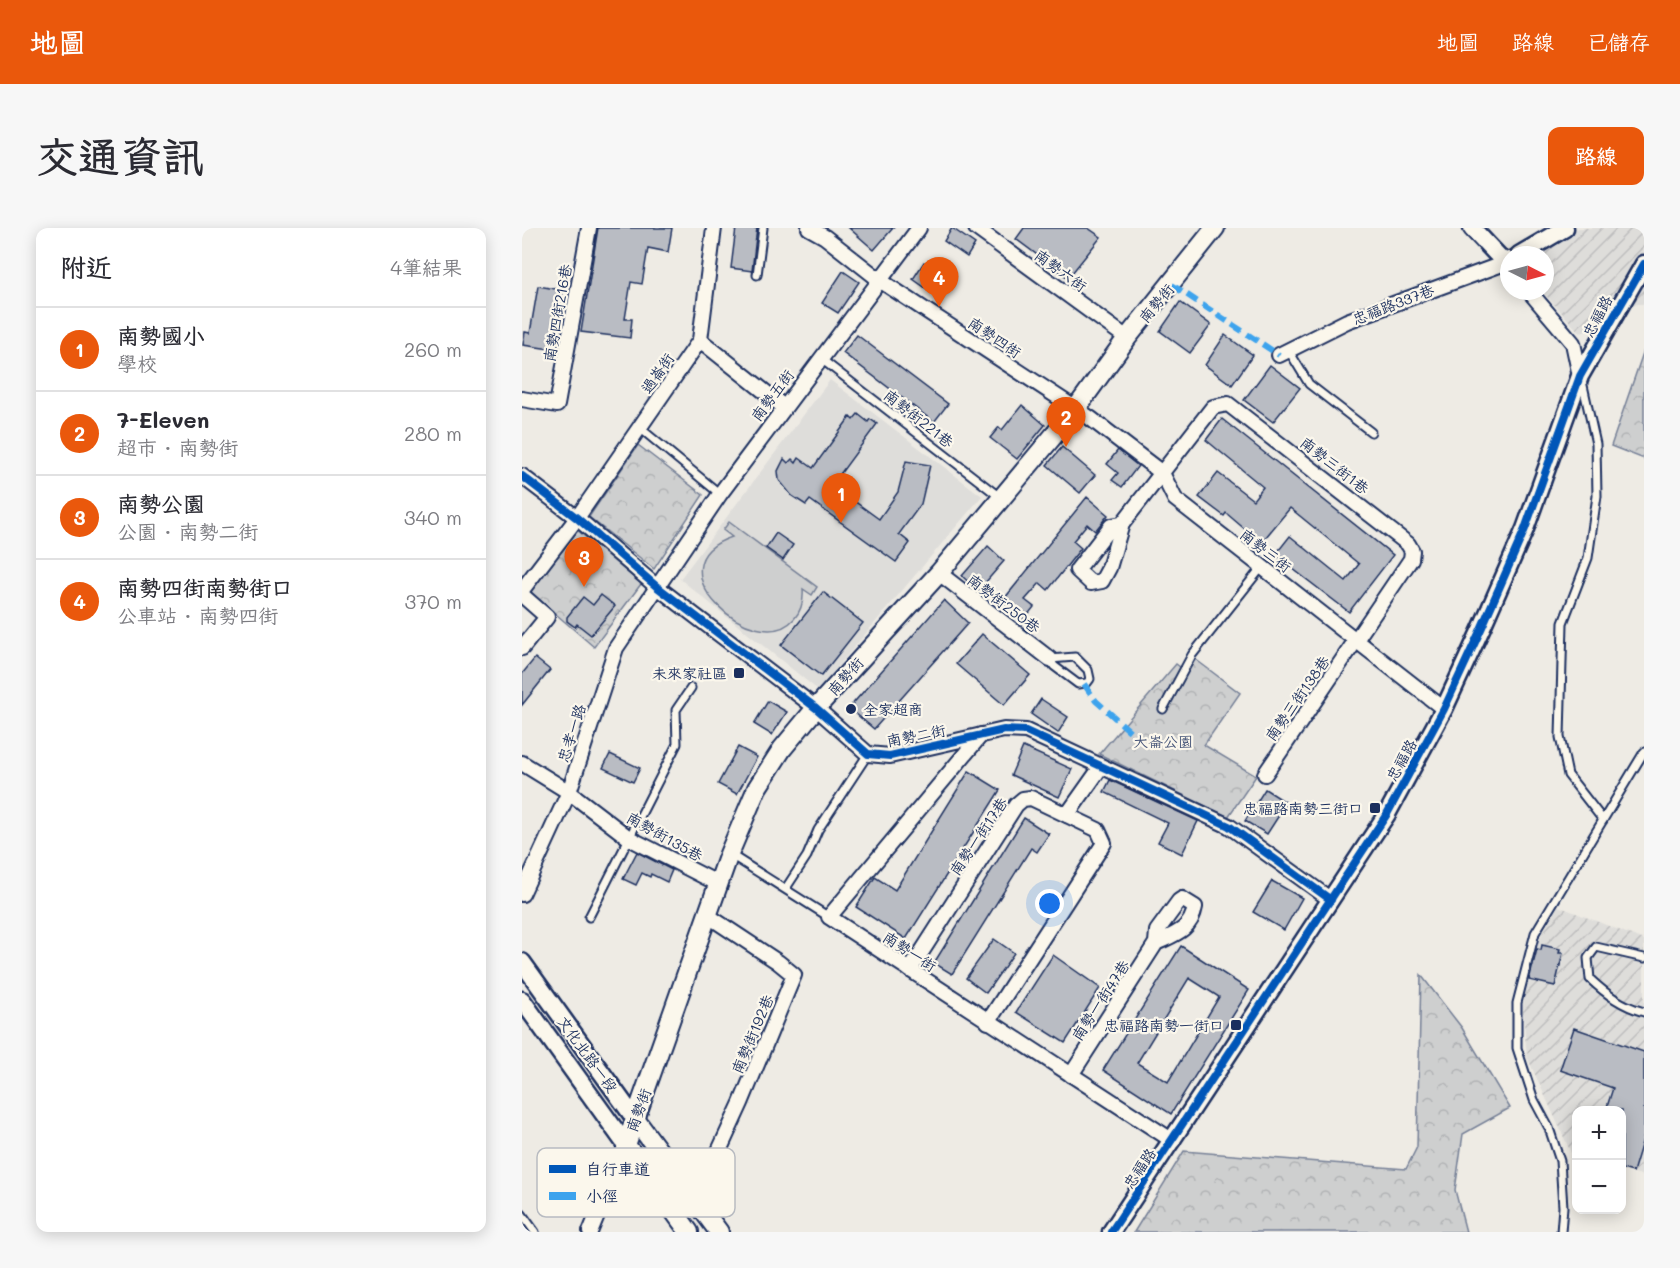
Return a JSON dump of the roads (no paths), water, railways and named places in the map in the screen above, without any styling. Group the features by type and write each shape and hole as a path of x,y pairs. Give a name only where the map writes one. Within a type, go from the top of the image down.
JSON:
{"main road":[{"name":"南勢街","path":"626,1145 729,854 757,788 783,749 816,708 939,573 1075,410 1127,338 1215,228"},
{"name":"文化北路一段","path":"635,1119 657,1148"},
{"name":"文化北路一段","path":"678,1217 689,1232"},
{"name":"文化北路一段","path":"708,1217 719,1232"}],"street":[{"name":"南勢四街216巷","path":"522,399 557,405 589,228"},
{"name":"過崙街","path":"522,590 577,518 700,340 714,228"},
{"name":"南勢四街","path":"809,228 881,281 1075,410"},
{"name":"南勢五街","path":"656,586 720,494 919,228"},
{"name":"南勢六街","path":"976,228 1127,338"},
{"path":"1472,228 1500,252"},
{"name":"忠福路337巷","path":"1535,246 1565,228"},
{"name":"忠福路","path":"1111,1232 1387,814 1444,709 1525,529 1580,376 1644,264"},
{"name":"忠福路337巷","path":"1284,353 1347,321 1500,265"},
{"path":"1537,300 1573,343 1580,376"},
{"path":"700,340 784,407"},
{"name":"南勢三街1巷","path":"1122,524 1213,407 1228,404 1408,544 1412,551 1411,559 1357,641"},
{"name":"南勢三街","path":"1075,410 1162,473 1175,499 1444,709"},
{"name":"南勢二街","path":"522,476 577,518 656,586 816,708 868,754 890,756 1004,730 1026,731 1229,826 1331,900"},
{"name":"南勢街250巷","path":"939,573 1050,659"},
{"name":"忠孝一路","path":"522,894 569,792 616,648 656,586"},
{"path":"522,595 547,617 522,648"},
{"name":"南勢三街138巷","path":"1265,774 1357,641"},
{"path":"829,917 981,735"},
{"name":"南勢街135巷","path":"522,763 569,792 629,838 719,884"},
{"path":"1067,814 1101,767"},
{"name":"南勢一街17巷","path":"909,970 1016,805 1023,799 1031,798 1098,830 1103,836 1104,843 988,1022"},
{"name":"南勢街192巷","path":"707,915 794,975 720,1148"},
{"name":"南勢一街","path":"829,917 1173,1141"},
{"name":"南勢一街47巷","path":"1071,1075 1156,943"},
{"name":"文化北路一段","path":"522,962 635,1119"},
{"name":"文化北路一段","path":"522,1000 626,1145"},
{"name":"南勢街","path":"590,1232 596,1217"}],"lane":[{"path":"757,275 763,228"},
{"path":"1284,353 1309,384 1371,432"},
{"name":"南勢街221巷","path":"820,358 1001,498"},
{"path":"1580,376 1596,444 1597,496 1588,558 1563,623 1560,737 1568,775 1603,820"},
{"path":"640,428 720,494"},
{"path":"1163,709 1192,655 1261,568"},
{"path":"1075,657 1088,670 1090,679 1087,683 1078,684 1054,666 1050,659 1075,657"},
{"path":"588,917 677,744 676,710 691,688"},
{"path":"1560,1232 1563,1207 1560,1161 1517,1048 1517,1003 1535,933 1644,752"},
{"path":"786,888 807,856 818,830 868,754"},
{"path":"729,854 829,917"},
{"path":"1644,958 1596,947 1588,958 1590,979 1615,999 1644,1012"},
{"path":"522,1214 535,1232"}],"place":[{"name":"南勢四街南勢街口","path":"939,307"},
{"name":"7-Eleven","path":"1066,447"},
{"name":"南勢國小","path":"841,523"},
{"name":"南勢公園","path":"584,587"},
{"name":"未來家社區","path":"739,673"},
{"name":"全家超商","path":"851,709"},
{"name":"忠福路南勢三街口","path":"1375,808"},
{"name":"忠福路南勢一街口","path":"1236,1025"}],"park label":[{"name":"大崙公園","path":"1163,741"}]}
